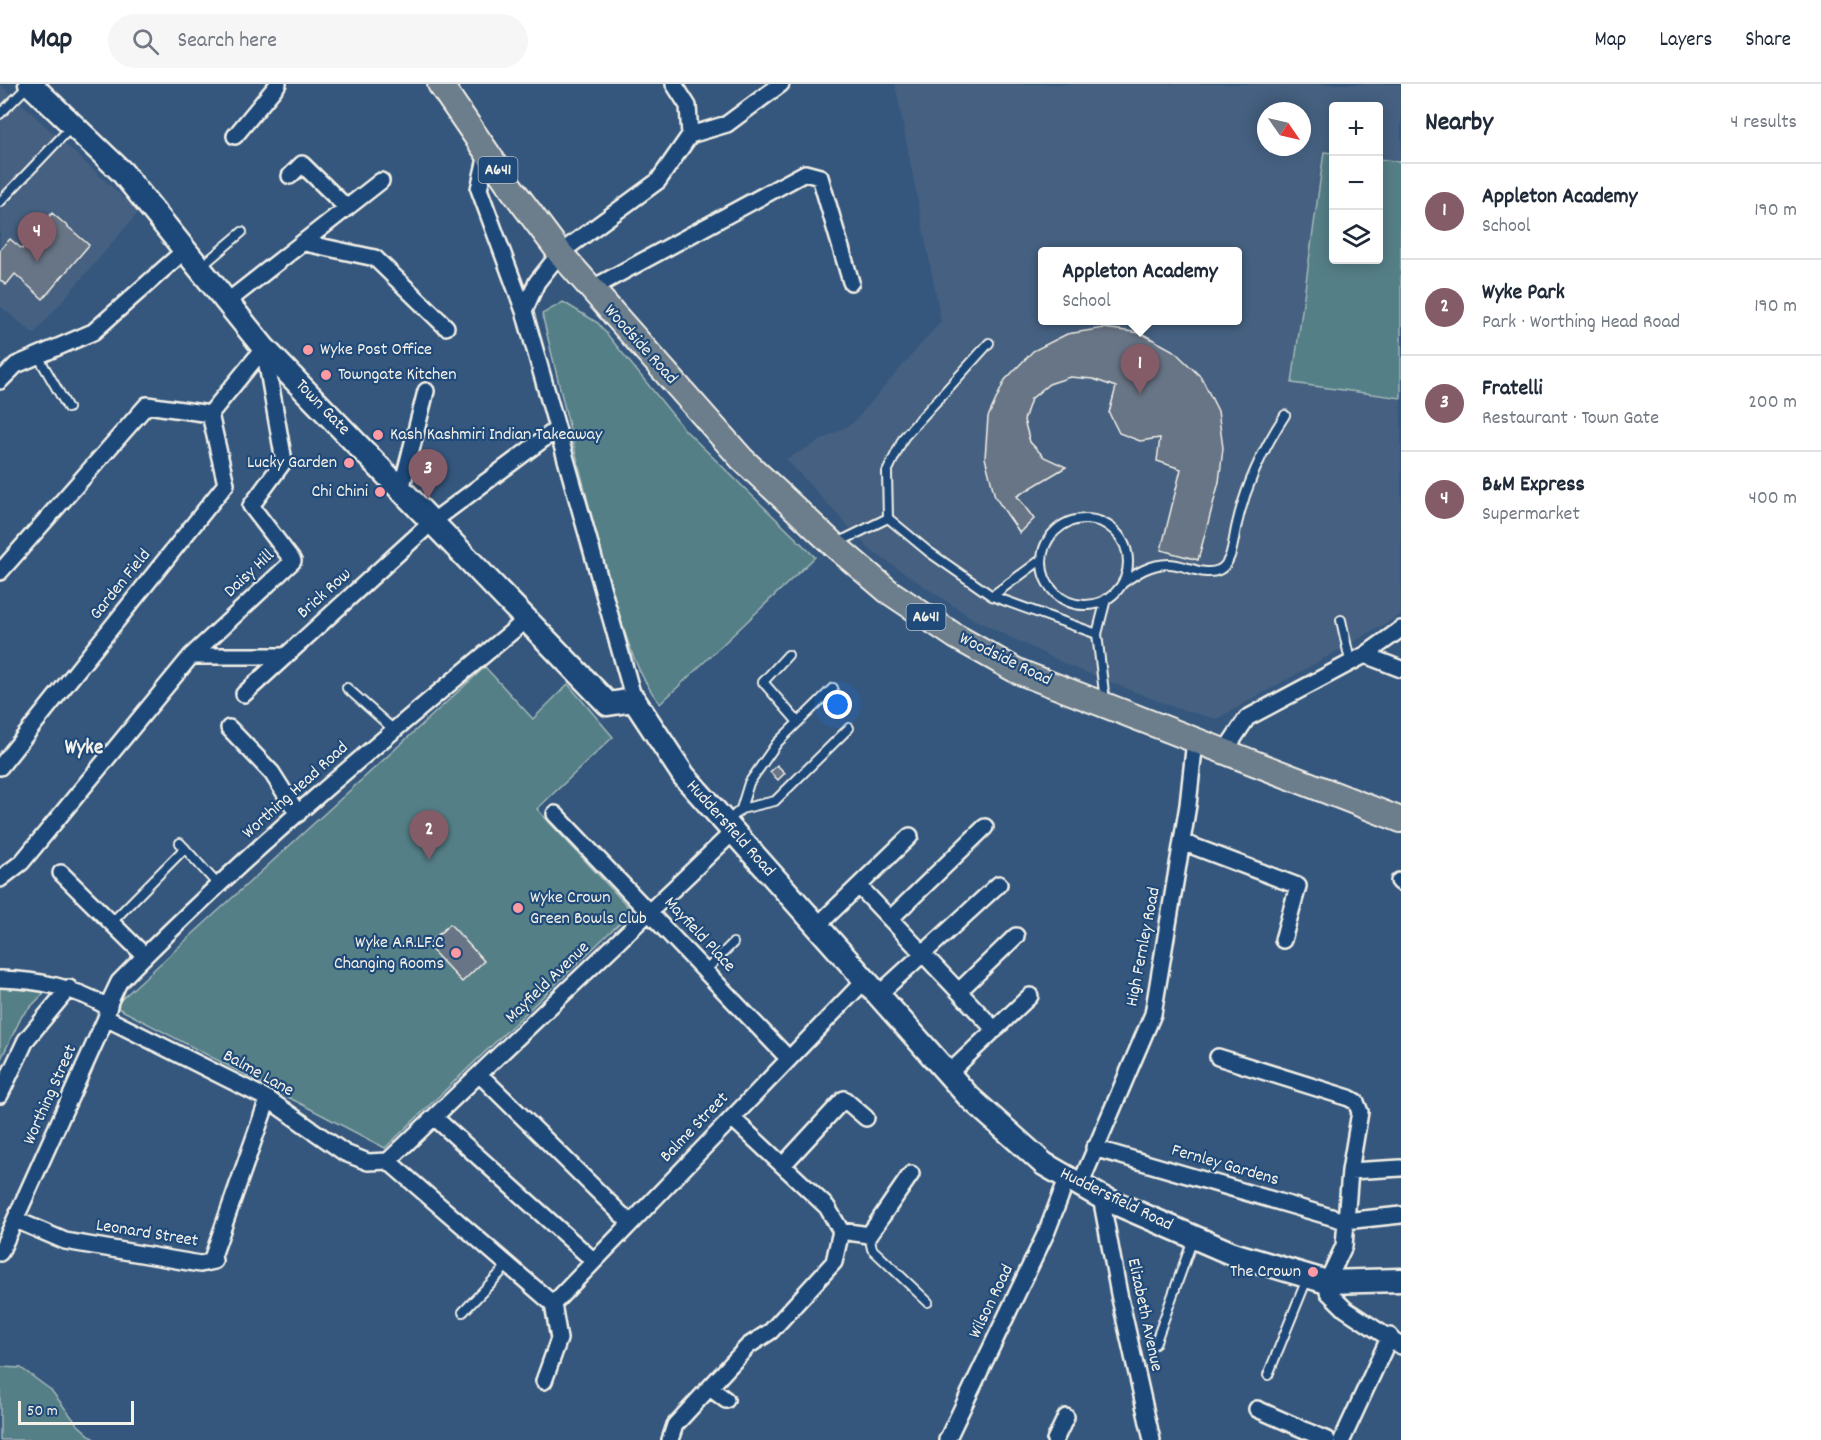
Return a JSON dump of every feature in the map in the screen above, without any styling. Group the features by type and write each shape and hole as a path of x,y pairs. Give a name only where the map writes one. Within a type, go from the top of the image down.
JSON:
{"main road":[{"name":"Town Gate","path":"30,84 122,172 264,348 608,704 634,700"},
{"name":"A641","path":"440,84 487,154 560,253"},
{"name":"Woodside Road","path":"560,253 742,459 834,545 888,591 986,655 1017,671 1401,820"},
{"name":"Huddersfield Road","path":"634,700 684,776 733,822 817,927 948,1074 989,1116 1044,1164 1101,1197 1233,1254 1317,1280 1401,1280"}],"street":[{"path":"235,136 278,84"},
{"path":"674,84 688,106 690,135"},
{"path":"524,311 537,282 560,253 658,181 690,135 727,124 781,84"},
{"name":"Huddersfield Road","path":"487,154 479,189 524,311 634,700"},
{"path":"290,176 302,164 347,208"},
{"path":"591,289 805,173 820,177 851,282"},
{"path":"227,302 381,181"},
{"path":"305,243 375,258 446,327"},
{"path":"0,381 16,365 93,332 184,250"},
{"path":"0,572 147,405 210,414 264,348"},
{"name":"Daisy Hill","path":"191,656 293,561 251,506 284,461 264,348"},
{"path":"401,490 426,391"},
{"name":"Garden Field","path":"0,766 226,484 210,414"},
{"name":"Brick Row","path":"244,694 432,522 557,429"},
{"name":"Worthing Head Road","path":"107,1012 119,982 145,956 298,814 526,620"},
{"path":"1225,751 1246,718 1365,655 1401,630"},
{"path":"1365,655 1401,669"},
{"path":"0,879 22,862 191,656 286,656"},
{"path":"229,728 273,773 298,814"},
{"name":"High Fernley Road","path":"1073,1182 1094,1148 1153,1014 1182,842 1194,740"},
{"name":"Mayfield Place","path":"555,814 789,1059"},
{"name":"Mayfield Avenue","path":"388,1161 650,912 733,822"},
{"path":"890,919 984,827"},
{"path":"817,927 910,836"},
{"path":"1182,842 1298,886 1283,940"},
{"path":"61,873 145,956"},
{"name":"Balme Street","path":"553,1304 789,1059 871,988 923,954 999,884"},
{"path":"859,886 995,1030"},
{"path":"959,991 1016,936"},
{"path":"0,979 41,982 69,988 107,1012"},
{"path":"0,1095 26,1040 69,988"},
{"path":"948,1074 1030,996"},
{"name":"Balme Lane","path":"107,1012 268,1099 345,1153 368,1162 388,1161"},
{"name":"Worthing Street","path":"0,1253 107,1012"},
{"path":"1218,1057 1349,1098 1356,1102 1360,1112 1350,1171 1344,1246 1317,1280 1339,1304 1396,1341 1342,1440"},
{"path":"479,1074 630,1224"},
{"name":"Leonard Street","path":"16,1220 65,1241 200,1264 214,1261 213,1256 268,1099"},
{"path":"784,1164 844,1099 866,1118"},
{"path":"434,1117 594,1261"},
{"path":"670,1440 675,1425 748,1346 771,1331 834,1262 841,1231 827,1207 784,1164 732,1118"},
{"name":"Fernley Gardens","path":"1094,1148 1346,1221"},
{"path":"388,1161 553,1304 559,1339 544,1381"},
{"path":"1350,1171 1401,1168"},
{"path":"841,1231 869,1235 911,1173"},
{"name":"Wilson Road","path":"947,1440 1073,1182"},
{"name":"Elizabeth Avenue","path":"1101,1197 1119,1294 1152,1440"},
{"path":"1346,1221 1401,1215"},
{"path":"710,1388 726,1400"},
{"path":"1257,1409 1327,1440"},
{"path":"1055,1440 1066,1417"}],"lane":[{"path":"0,114 30,84"},
{"path":"0,202 73,124"},
{"path":"199,269 242,232"},
{"path":"989,343 904,437 887,472 888,518 929,552 992,596 1097,634"},
{"path":"38,356 68,408"},
{"path":"1123,583 1127,570 1127,555 1123,541 1114,529 1087,518 1072,520 1059,526 1049,537 1042,559 1045,578 1052,590 1063,599 1089,605 1106,599 1144,568 1170,564 1201,571 1218,570 1227,563 1243,498 1263,448 1285,415"},
{"path":"834,545 888,518"},
{"path":"992,596 1042,559"},
{"path":"1106,599 1097,634 1106,705"},
{"path":"1341,620 1350,661"},
{"path":"788,655 763,682 797,722"},
{"path":"347,688 394,730"},
{"path":"733,822 749,783 758,768 797,722 833,688"},
{"path":"733,822 775,801 849,728"},
{"path":"111,923 182,845 220,886"},
{"path":"706,970 733,943"},
{"path":"869,1235 872,1249 928,1302"},
{"path":"1155,1344 1194,1237"},
{"path":"463,1312 508,1264"},
{"path":"1268,1375 1317,1280"}],"shaded area":[{"path":"0,84 139,212 34,334 0,306"},
{"path":"895,84 1401,84 1401,615 1217,719 1178,709 1067,665 973,619 870,550 786,459 853,423 941,321"}],"green space":[{"path":"1324,152 1329,153 1329,264 1383,264 1383,160 1401,162 1401,398 1292,383"},
{"path":"563,302 598,323 685,430 815,557 660,704 635,661 624,631 592,516 542,314"},
{"path":"485,667 533,719 568,684 613,737 537,809 632,911 385,1148 114,1006"},
{"path":"0,986 42,990 43,994 22,1016 0,1061"},
{"path":"0,1367 21,1368 51,1390 77,1424 95,1440 0,1440"}],"building":[{"path":"52,213 89,245 43,299 15,274 6,285 0,280 0,250 10,239 22,249"},
{"path":"1104,328 1141,333 1174,351 1201,377 1218,411 1223,448 1219,482 1198,560 1161,550 1181,469 1157,461 1160,438 1140,441 1119,433 1109,413 1116,387 1093,379 1070,377 1049,384 1031,399 1024,420 1030,442 1044,457 1066,467 1017,496 1034,519 1020,533 995,497 985,458 988,417 1005,380 1033,351 1067,334"},
{"path":"777,765 785,773 778,780 770,772"},
{"name":"Wyke A.R.LF.C Changing Rooms","path":"450,924 484,961 462,982 427,945"}],"place":[{"name":"B&M Express","path":"37,262"},
{"name":"Wyke Post Office","path":"308,350"},
{"name":"Towngate Kitchen","path":"326,375"},
{"name":"Appleton Academy","path":"1140,394"},
{"name":"Kash Kashmiri Indian Takeaway","path":"378,435"},
{"name":"Lucky Garden","path":"349,463"},
{"name":"Chi Chini","path":"380,492"},
{"name":"Fratelli","path":"428,499"},
{"name":"Wyke Park","path":"429,860"},
{"name":"Wyke Crown Green Bowls Club","path":"518,908"},
{"name":"Wyke A.R.LF.C Changing Rooms","path":"456,953"},
{"name":"The Crown","path":"1313,1272"}],"district":[{"name":"Wyke","path":"84,749"}]}
